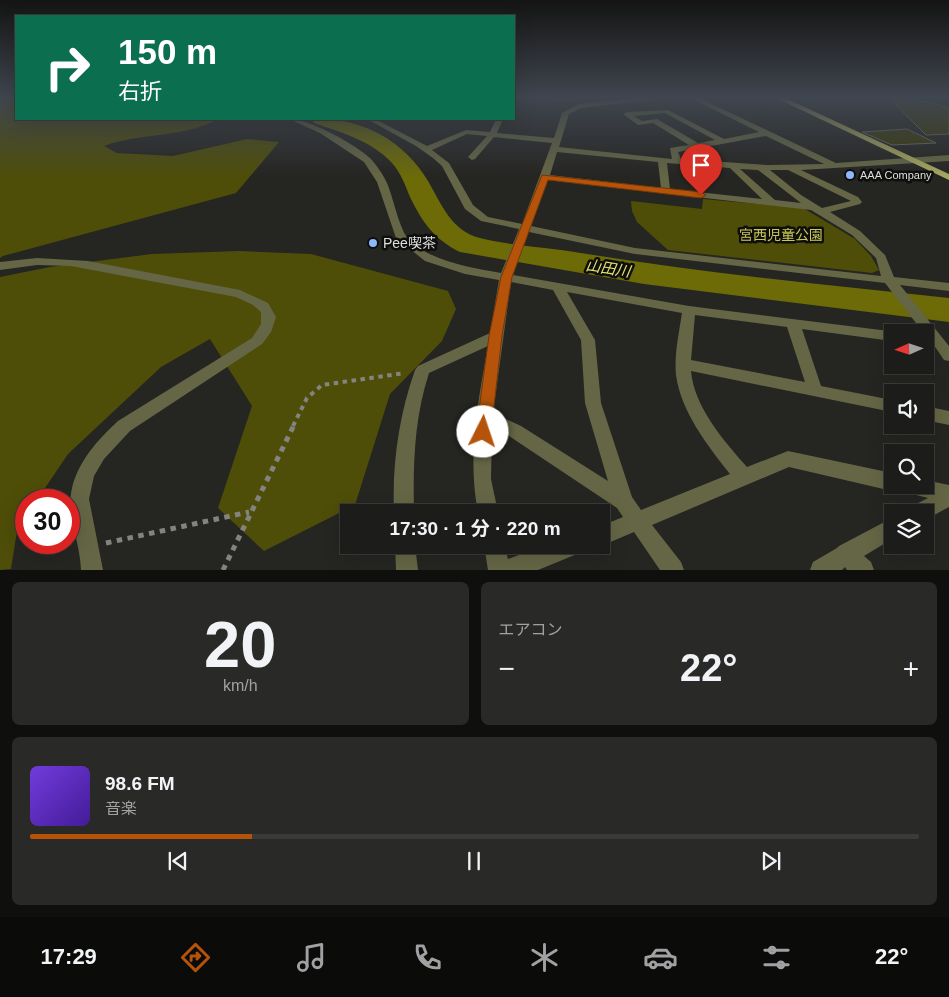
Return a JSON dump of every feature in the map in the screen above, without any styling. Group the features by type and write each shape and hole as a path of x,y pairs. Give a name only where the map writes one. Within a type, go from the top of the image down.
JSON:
{"main road":[{"path":"834,124 949,177"}],"street":[{"path":"304,124 323,131 367,160 382,182 402,238 429,258 470,271 508,272 557,286 689,310 884,335"},
{"path":"379,124 426,149 446,165 469,207 485,219 524,232 635,251 892,283 949,287"},
{"path":"472,158 493,134 497,124"},
{"path":"487,504 482,479 484,416 508,272 545,177 562,124"},
{"path":"658,124 697,146"},
{"path":"690,124 722,141"},
{"path":"746,124 834,166"},
{"path":"426,149 463,133 493,134 555,145 677,161 760,167 834,166 870,164 908,158 949,158"},
{"path":"677,161 673,150 768,134"},
{"path":"662,159 666,191"},
{"path":"731,165 772,203"},
{"path":"760,167 798,198 856,232 881,257 892,283 949,356"},
{"path":"545,177 819,210 857,202 855,199 788,168"},
{"path":"0,266 39,260 57,260 102,268 240,294 259,302 267,308 270,315 265,332 257,341 124,426 107,441 93,458 84,476 81,495 81,511 91,547 92,570"},
{"path":"557,286 588,340 593,403 624,502 673,570"},
{"path":"689,310 684,377 700,414 714,438 744,478"},
{"path":"793,323 815,390"},
{"path":"404,504 403,480 408,425 416,388 423,370 496,336"},
{"path":"684,364 884,404"},
{"path":"934,415 949,418"},
{"path":"484,416 515,431 624,502"},
{"path":"610,533 788,459 884,480"},
{"path":"934,492 949,496"},
{"path":"934,505 949,496"},
{"path":"821,570 846,553 884,532"},
{"path":"846,553 863,570"},
{"path":"406,554 407,570"},
{"path":"496,554 499,570"},
{"path":"508,570 552,554"}],"path":[{"path":"223,570 307,398 322,385 423,370"},
{"path":"91,547 250,512"}],"green space":[{"path":"0,124 209,124 179,132 132,139 104,146 117,153 173,156 247,139 279,142 236,193 0,258"},
{"name":"宮西児童公園","path":"703,199 803,208 855,239 871,256 879,270 872,273 668,250 637,222 632,211 631,201 702,209"},
{"path":"239,251 311,254 448,291 456,309 442,341 390,394 355,504 340,504 340,513 264,551 218,508 252,406 210,339 161,367 68,454 44,489 15,489 15,544 11,569 0,570 0,277 50,267 152,254"}],"building":[{"path":"915,124 949,124 949,134 926,135"},
{"path":"907,129 936,143 892,145 862,132"}],"waterway":[{"name":"山田川","path":"335,124 383,144 400,158 409,170 435,218 443,228 455,238 471,246 580,262 644,274 949,310"}],"place":[{"name":"AAA Company","path":"850,175"},
{"name":"Pee喫茶","path":"373,243"}],"route":[{"path":"483,432 506,277 545,177 701,195"}]}
